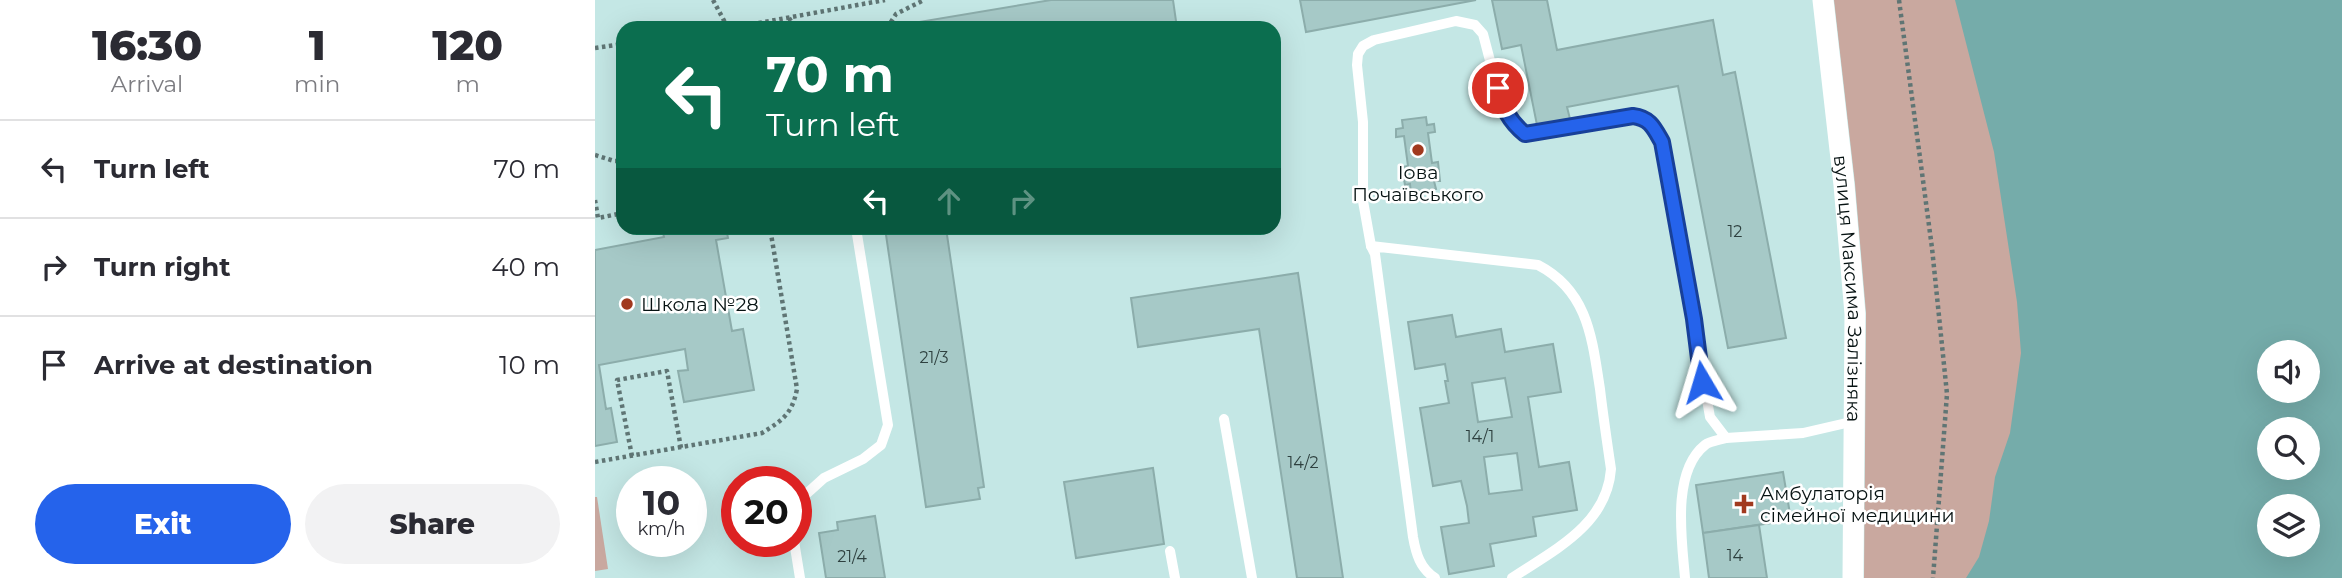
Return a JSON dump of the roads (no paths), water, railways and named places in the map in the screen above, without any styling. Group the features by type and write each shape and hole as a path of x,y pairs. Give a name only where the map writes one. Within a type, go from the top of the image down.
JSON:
{"street":[{"name":"вулиця Максима Залізняка","path":"1823,0 1844,185 1855,314 1853,578"}],"lane":[{"path":"1435,578 1423,568 1416,555 1412,537 1375,254 1371,246 1363,201 1363,122 1357,65 1363,46 1374,40 1456,21 1475,25 1483,34 1503,110 1525,134 1633,116 1644,117 1654,127 1662,142 1710,417 1726,438"},
{"path":"812,489 824,478 863,459 881,445 888,425 857,235"},
{"path":"1371,246 1538,265 1554,273 1566,284 1584,314 1595,355 1611,469 1610,483 1606,496 1588,525 1512,578"},
{"path":"1224,419 1252,578"},
{"path":"1685,578 1680,504 1689,466 1706,445 1726,438 1803,433 1855,421"},
{"path":"1170,551 1175,578"},
{"path":"797,557 800,578"}],"water":[{"path":"1955,0 2342,0 2342,578 1966,578 1979,557 1989,521 1995,477 2010,433 2021,353 2017,302 1994,152"}],"place":[{"name":"Іова Почаївського","path":"1418,150"},
{"name":"Школа №28","path":"627,304"},
{"name":"Амбулаторія сімейної медицини","path":"1744,504"}]}
